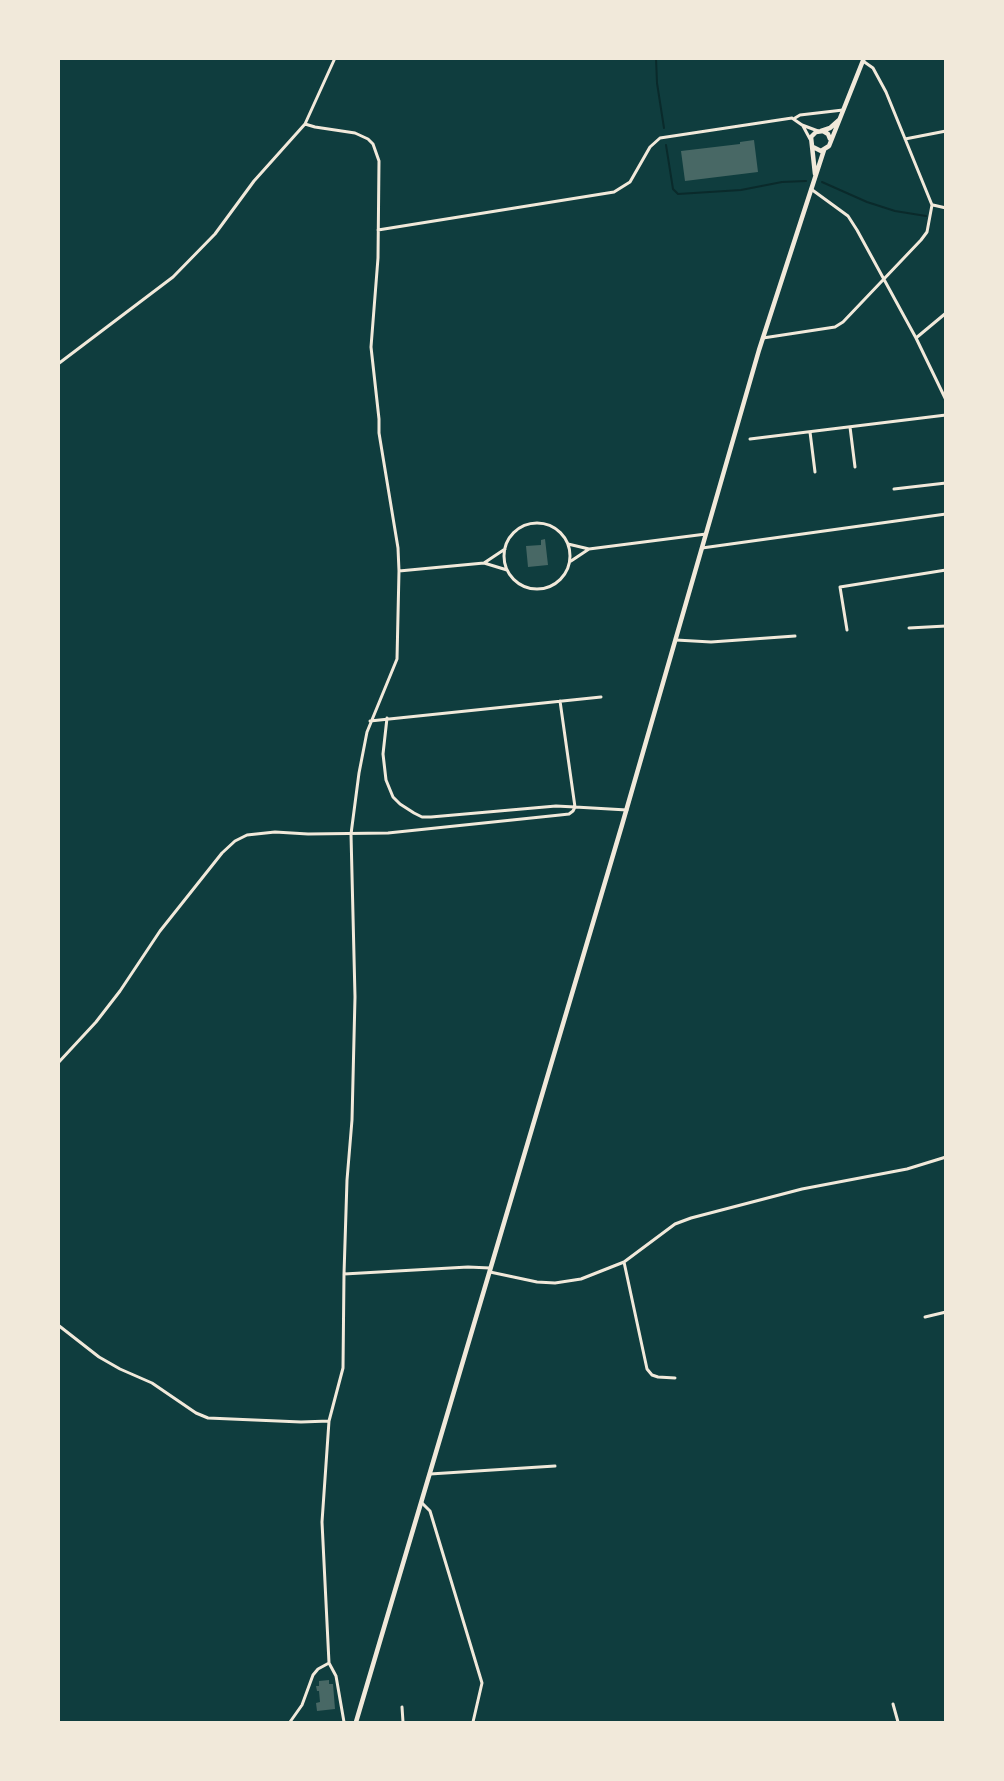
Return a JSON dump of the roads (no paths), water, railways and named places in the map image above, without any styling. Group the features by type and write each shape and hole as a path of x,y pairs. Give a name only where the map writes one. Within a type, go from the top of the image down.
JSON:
{"main road":[{"path":"813,147 818,151 829,146 863,60"},
{"path":"815,177 813,147 810,141 813,134 830,128 840,118"},
{"path":"820,131 828,134 831,140"},
{"path":"356,1722 627,810 763,338 824,150"}],"street":[{"path":"58,364 173,278 215,234 254,181 305,124 335,58"},
{"path":"763,338 835,327 843,322 927,232 932,205 877,72 863,60"},
{"path":"378,230 614,192 630,182 650,147 660,138 843,110"},
{"path":"795,118 802,125 810,141"},
{"path":"305,124 356,133 373,144 379,161 378,230 371,347 379,433 398,548 399,571 397,659 388,685 370,721 359,773 351,834 355,997 352,1120 347,1180 343,1368 329,1421 322,1522 329,1663 336,1676 344,1722"},
{"path":"802,125 820,131"},
{"path":"905,139 945,131"},
{"path":"811,189 848,216 857,230 916,338 945,400"},
{"path":"932,205 945,208"},
{"path":"916,338 945,313"},
{"path":"750,439 945,415"},
{"path":"850,428 855,467"},
{"path":"810,432 815,472"},
{"path":"894,489 945,483"},
{"path":"702,548 945,514"},
{"path":"530,524 548,525 556,530 568,544 570,561 567,572 552,586 531,589 521,585 512,578 504,563 505,549 514,533 530,524"},
{"path":"568,544 589,549 706,534"},
{"path":"484,563 505,549"},
{"path":"570,561 589,549"},
{"path":"399,571 484,563 507,570"},
{"path":"847,630 840,587 945,570"},
{"path":"909,628 945,626"},
{"path":"675,640 711,642 795,636"},
{"path":"370,721 601,697"},
{"path":"58,1063 96,1022 160,931 222,853 235,841 247,835 257,833 351,834 442,829 569,814 575,807 560,701"},
{"path":"387,718 383,754 386,780 393,797 422,817 556,806 627,810"},
{"path":"344,1274 468,1267 491,1270 537,1282 558,1283 581,1279 624,1262 675,1224 691,1218 802,1189 907,1168 945,1157"},
{"path":"624,1262 647,1369 652,1375 658,1377 675,1377"},
{"path":"926,1317 945,1312"},
{"path":"58,1325 99,1357 152,1383 196,1413 208,1418 329,1421"},
{"path":"430,1474 555,1466"},
{"path":"421,1502 430,1511 482,1683 473,1722"},
{"path":"290,1722 302,1705 313,1675 329,1663"},
{"path":"893,1704 898,1722"},
{"path":"402,1707 403,1722"}],"waterway":[{"path":"656,58 657,83 664,128"},
{"path":"666,145 673,189 678,194 741,190 782,182 806,181"},
{"path":"822,182 867,202 895,211 926,216"}]}
